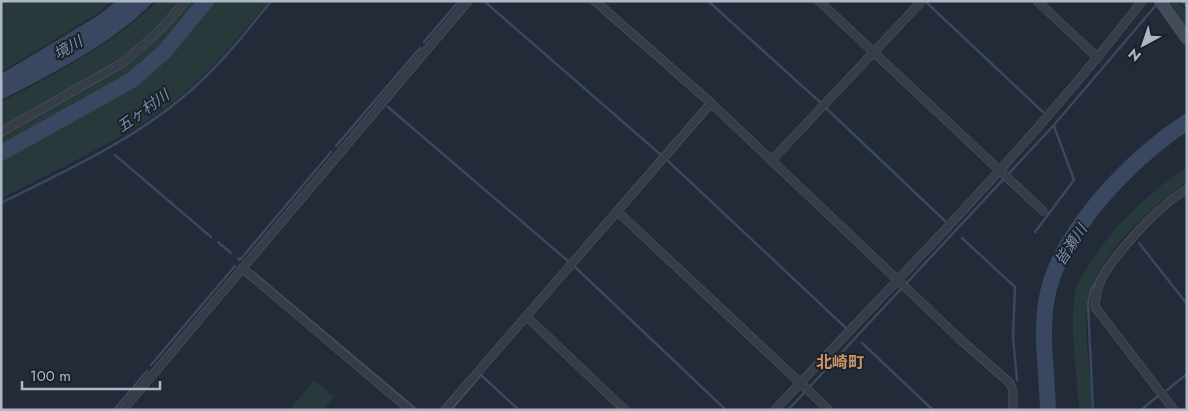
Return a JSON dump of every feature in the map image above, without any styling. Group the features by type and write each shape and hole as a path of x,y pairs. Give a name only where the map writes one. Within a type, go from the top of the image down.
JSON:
{"main road":[{"path":"1163,6 1187,39"}],"street":[{"path":"1,132 124,62 159,31 186,1"},
{"path":"123,410 468,1"},
{"path":"595,1 711,103 908,291 1010,383 1013,391 1013,410"},
{"path":"819,1 1043,211"},
{"path":"771,161 922,1"},
{"path":"1037,1 1098,58"},
{"path":"775,410 802,384 1001,172 1098,58 1142,1"},
{"path":"445,410 711,103"},
{"path":"1174,410 1095,307 1096,294 1110,266 1124,248 1152,217 1187,190"},
{"path":"618,212 829,410"},
{"path":"242,268 410,410"},
{"path":"526,316 625,410"}],"shaded area":[{"path":"1,1 112,1 98,13 1,72"},
{"path":"157,1 269,1 206,73 177,99 123,135 1,199 1,102 62,70 104,44 141,16"},
{"path":"1169,1 1178,1 1187,11 1187,34 1165,4"},
{"path":"1187,166 1187,182 1157,204 1126,235 1112,251 1092,286 1086,315 1092,410 1079,410 1073,320 1073,306 1077,285 1099,250 1121,223 1145,199"},
{"path":"314,380 334,397 323,410 289,410"}],"water":[{"name":"境川","path":"116,1 154,1 121,30 82,56 1,100 1,74 99,15"}],"waterway":[{"path":"1,153 132,80 165,51 206,1"},
{"name":"五ヶ村川","path":"1,203 129,136 176,103 218,65 271,1"},
{"path":"424,42 459,1"},
{"path":"484,1 661,155"},
{"path":"708,1 821,103"},
{"path":"1182,1 1187,7"},
{"path":"926,2 1043,112"},
{"path":"788,410 1054,125 1157,4"},
{"path":"336,146 420,48"},
{"path":"388,107 568,261"},
{"path":"827,109 945,221"},
{"name":"皆瀬川","path":"1048,410 1044,343 1046,303 1053,277 1064,251 1080,225 1120,177 1143,156 1187,122"},
{"path":"1035,232 1074,180 1054,126"},
{"path":"238,258 240,260 331,152"},
{"path":"115,155 211,237"},
{"path":"668,161 847,329"},
{"path":"1177,192 1187,185"},
{"path":"1143,221 1159,206"},
{"path":"962,238 1015,287 1013,337 1017,380"},
{"path":"218,242 231,253"},
{"path":"1139,243 1187,304"},
{"path":"1113,255 1121,246"},
{"path":"151,365 235,266"},
{"path":"1093,410 1088,304 1091,290 1105,266"},
{"path":"575,267 726,410"},
{"path":"253,272 417,410"},
{"path":"862,343 933,410"},
{"path":"114,410 147,371"},
{"path":"1167,390 1187,374"},
{"path":"451,410 481,375 519,410"},
{"path":"1141,410 1158,396"}],"district":[{"name":"北崎町","path":"840,362"}]}
